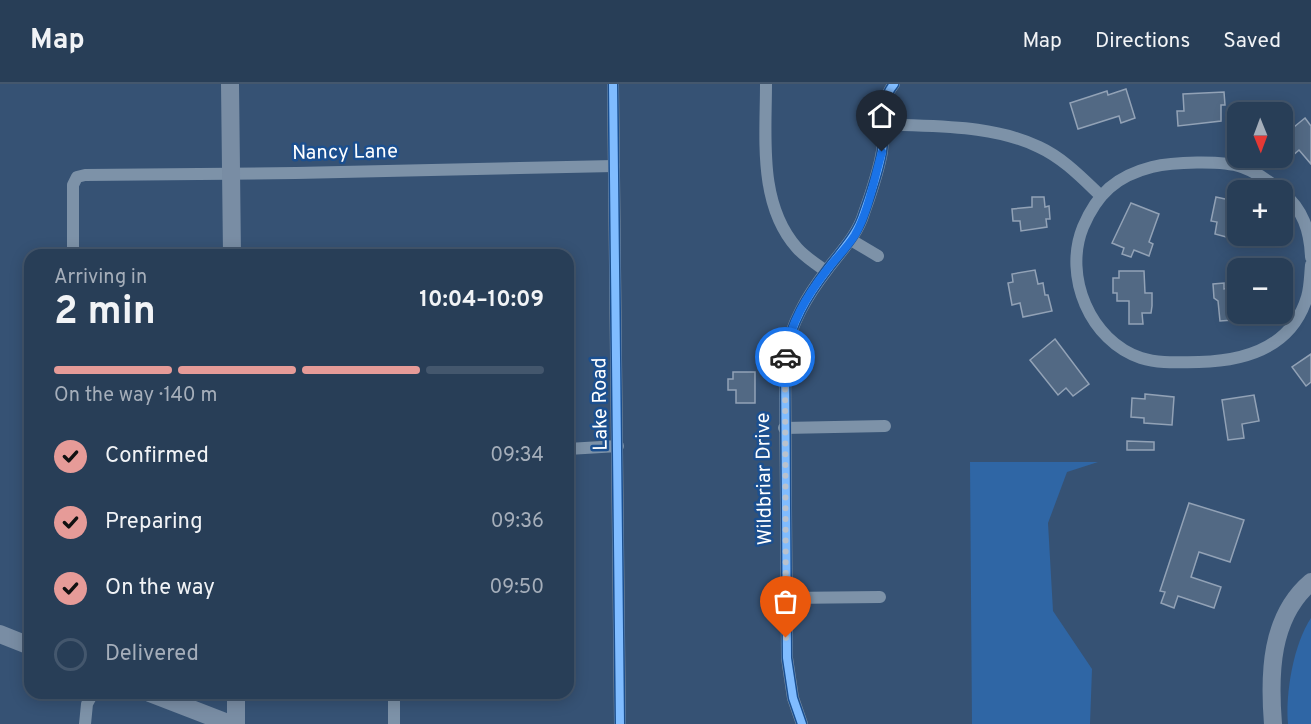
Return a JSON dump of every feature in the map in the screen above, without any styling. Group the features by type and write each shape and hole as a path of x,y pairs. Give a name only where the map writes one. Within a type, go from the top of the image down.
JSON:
{"street":[{"path":"230,84 232,249"},
{"name":"Lake Road","path":"613,84 620,724"},
{"path":"766,84 766,158 777,213 796,247 826,271"},
{"name":"Wildbriar Drive","path":"802,724 789,678 783,370 788,341 802,307 826,271 851,240 864,214 882,152 885,101 894,84"},
{"path":"884,124 995,132 1040,147 1069,166 1101,196"},
{"path":"1268,180 1240,166 1190,164 1164,165 1134,173 1114,183 1101,196 1089,214 1080,236 1077,252 1077,269 1083,299 1097,327 1111,340 1138,357 1154,361 1220,361 1255,354 1276,340 1291,326 1301,312 1308,295 1311,265"},
{"name":"Nancy Lane","path":"73,249 72,196 76,177 85,175 614,166"},
{"path":"1293,204 1300,211 1309,231 1311,257"},
{"path":"851,240 878,256"},
{"path":"784,428 885,426"},
{"path":"574,449 618,446"},
{"path":"1273,724 1270,677 1275,643 1293,602 1311,582"},
{"path":"786,598 880,597"},
{"path":"0,634 24,644"},
{"path":"85,724 90,699"},
{"path":"165,699 230,724"},
{"path":"236,699 236,724"},
{"path":"394,699 394,724"}],"shaded area":[{"path":"970,462 1098,462 1067,472 1048,523 1053,611 1092,669 1090,724 972,724"},
{"path":"1311,618 1311,724 1288,724 1289,683 1295,654"}],"building":[{"path":"1126,89 1135,118 1121,123 1119,116 1078,129 1070,103 1107,91 1108,95"},
{"path":"1224,92 1225,105 1221,105 1221,121 1178,126 1177,111 1184,111 1183,94"},
{"path":"1305,118 1311,126 1311,164 1299,150 1293,155 1293,128"},
{"path":"1032,197 1044,197 1045,207 1049,206 1050,219 1046,219 1047,227 1021,231 1020,221 1013,221 1012,209 1032,207"},
{"path":"1216,197 1227,199 1227,237 1215,234 1217,222 1211,221"},
{"path":"1131,203 1159,214 1149,242 1153,244 1149,256 1134,250 1131,257 1122,254 1124,248 1112,243"},
{"path":"1035,270 1038,284 1043,283 1052,311 1023,317 1020,303 1012,305 1008,283 1013,282 1012,274"},
{"path":"1119,271 1144,271 1145,293 1152,293 1152,306 1151,313 1142,313 1143,324 1129,324 1129,301 1117,301 1117,293 1113,293 1113,278 1119,278"},
{"path":"1224,283 1224,289 1227,289 1227,320 1220,321 1213,284"},
{"path":"1055,339 1089,384 1073,396 1066,388 1058,395 1030,360"},
{"path":"1311,354 1311,382 1306,386 1292,367"},
{"path":"733,372 755,372 755,403 736,403 736,390 728,390 728,379 733,379"},
{"path":"1145,394 1174,397 1172,425 1144,423 1144,418 1131,417 1132,398 1145,399"},
{"path":"1254,395 1259,421 1242,424 1244,438 1228,440 1222,400"},
{"path":"1127,441 1154,442 1154,450 1127,450"},
{"path":"1189,503 1244,520 1230,562 1199,552 1191,577 1221,587 1214,608 1178,596 1174,608 1161,603 1165,592 1160,591"}],"cycle path":[{"path":"613,84 620,724"},
{"path":"802,724 793,698 787,658 785,356 791,332 807,300 853,236 861,221 879,166 884,107 894,84"}],"way so far":[{"path":"785,357 783,370 786,638"}],"route":[{"path":"785,357 795,320 802,307 826,271 854,236 864,214 882,152"}]}
